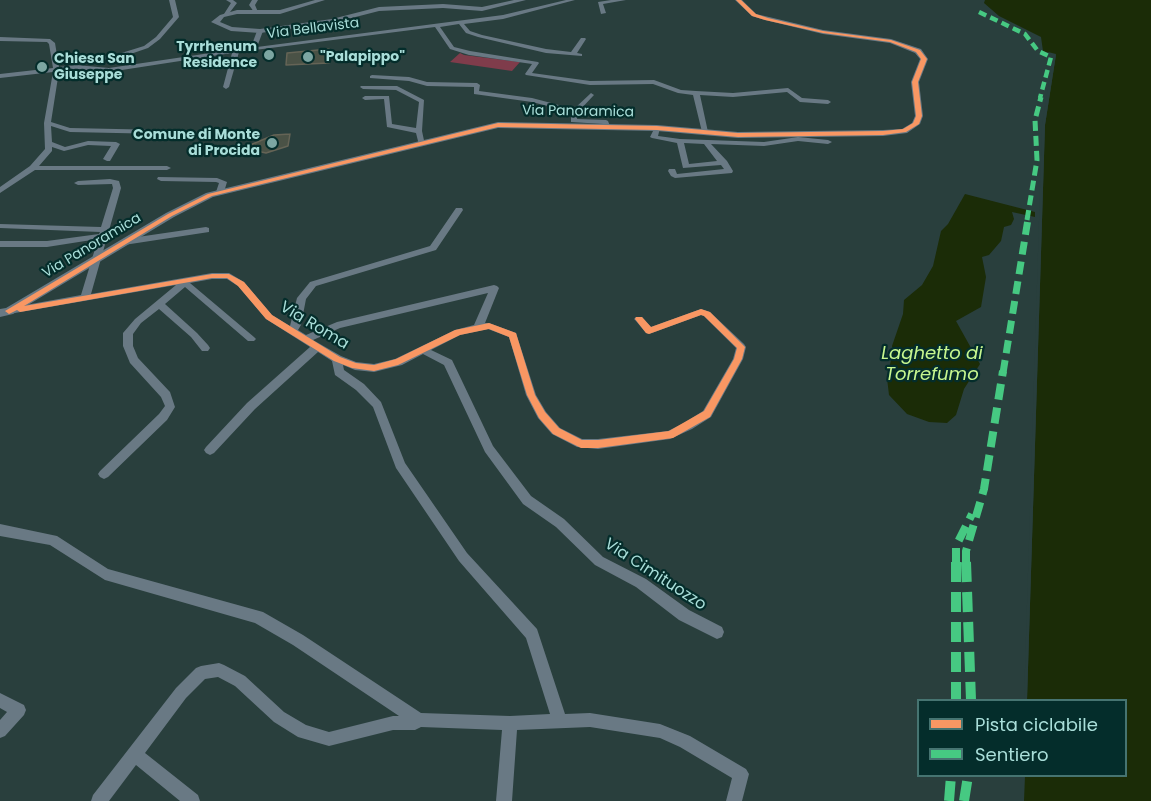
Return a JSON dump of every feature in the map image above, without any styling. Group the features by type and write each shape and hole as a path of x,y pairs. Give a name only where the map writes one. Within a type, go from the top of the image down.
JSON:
{"street":[{"path":"0,76 56,70 63,62 116,57 146,47 158,38 176,17 172,0"},
{"path":"227,14 234,3 229,0"},
{"path":"255,0 252,5 256,11"},
{"path":"322,0 280,12 256,11 227,14 217,19 216,24 231,29 260,31 332,21 389,8 443,6 482,9 523,0"},
{"name":"Via Bellavista","path":"56,70 76,67 108,70 516,15 572,0"},
{"path":"603,14 600,3 623,0"},
{"name":"Via Panoramica","path":"5,312 170,215 220,192 498,125 657,128 702,137 883,133 904,130 916,124 919,116 915,82 924,59 918,51 891,41 823,32 760,17 738,0"},
{"path":"460,22 468,32 480,36 577,54 583,39"},
{"path":"436,25 452,48 469,53 536,63 528,74 590,83 654,82 680,92 696,93 733,95 788,90 800,100 828,102"},
{"path":"253,49 260,31"},
{"path":"0,39 48,40 52,43 56,70 47,123 49,149 33,168 0,191"},
{"path":"226,87 236,51"},
{"path":"372,77 409,79 427,84 477,85 476,93 532,100 575,111"},
{"path":"363,87 397,88 422,101 419,131 422,143"},
{"path":"672,171 675,176 729,171 702,137 696,93"},
{"path":"591,95 575,111 573,121 606,122 606,126"},
{"path":"364,98 387,98 389,126 419,131"},
{"path":"47,123 70,130 163,132"},
{"path":"657,128 654,137 680,141 702,137 764,144 798,139 828,142"},
{"path":"680,141 680,149 686,166 724,163"},
{"path":"49,143 64,148 88,143 116,144 107,159"},
{"path":"33,168 67,170 125,166 167,168"},
{"path":"161,180 218,180 223,182 220,192"},
{"path":"78,183 116,183 116,200 85,298"},
{"path":"292,331 296,325 302,298 313,284 433,248 459,210"},
{"path":"0,226 105,233"},
{"path":"124,242 206,230"},
{"path":"0,244 47,244 105,233"},
{"name":"Via Roma","path":"5,312 229,276 241,284 269,317 304,340 337,359 355,366 374,368 398,362 458,332 479,326"},
{"path":"104,474 163,417 170,407 166,395 143,373 134,360 128,346 128,333 132,327 187,282 251,339"},
{"path":"304,340 337,326 494,288 479,326 505,330 513,335 531,395 542,415 556,431 582,444 598,444 670,435 688,426 707,414 738,359 741,347 707,314 701,312 649,331 639,319"},
{"path":"159,304 205,348"},
{"path":"210,450 251,406 317,347"},
{"name":"Via Cimituozzo","path":"424,350 448,363 489,449 527,500 561,523 599,561 640,583 684,615 717,632"},
{"path":"337,359 339,372 360,387 377,405 400,465 456,547 532,634 560,721"},
{"path":"0,530 53,540 105,574 258,617 298,640 419,720 510,723 590,720 648,730 685,741 741,774 734,801"},
{"path":"99,801 181,693 201,673 219,670 240,681 279,717 303,732 329,739 393,723 416,723 419,720"},
{"path":"0,700 19,710 0,731"},
{"path":"504,801 510,723"},
{"path":"135,754 192,801"}],"shaded area":[{"path":"460,53 520,62 512,71 450,62"}],"water":[{"path":"985,0 1151,0 1151,801 1024,801 1025,777 1127,777 1127,699 1027,699 1045,125 1056,55 1043,51 1041,37 999,16 984,3"},
{"name":"Laghetto di Torrefumo","path":"965,194 1035,212 1035,217 1012,212 1014,219 1011,225 1004,227 1001,241 989,255 982,257 986,277 981,307 956,321 980,364 964,389 956,415 947,423 929,422 907,414 889,395 887,378 892,346 903,314 904,300 922,285 933,266 941,231 948,224"}],"pier":[{"path":"1048,52 1056,54 1045,125 1027,699 1024,699 1042,125 1053,57"}],"building":[{"name":"\"Palapippo\"","path":"329,49 329,63 286,65 287,53"},
{"name":"Comune di Monte di Procida","path":"290,134 288,146 266,153 243,148 274,135"}],"marked path":[{"path":"971,699 966,551 984,489 1037,160 1035,120 1051,57 1038,51 1025,34 979,12"},
{"path":"956,699 956,546 972,514"},
{"path":"949,801 951,777"},
{"path":"964,801 968,777"}],"cycle path":[{"path":"9,311 170,215 210,195 498,125 657,128 738,135 883,133 904,131 916,124 919,116 915,82 924,59 918,51 891,41 823,32 767,19 754,15 738,0"},
{"path":"20,309 212,276 229,276 241,284 269,317 337,359 355,366 374,368 398,362 458,332 489,326 513,335 531,395 542,415 556,431 581,444 670,435 688,426 707,414 738,359 741,347 707,314 701,312 649,331 639,319"}],"place":[{"name":"Tyrrhenum Residence","path":"269,55"},
{"name":"\"Palapippo\"","path":"308,57"},
{"name":"Chiesa San Giuseppe","path":"42,67"},
{"name":"Comune di Monte di Procida","path":"272,143"}]}
